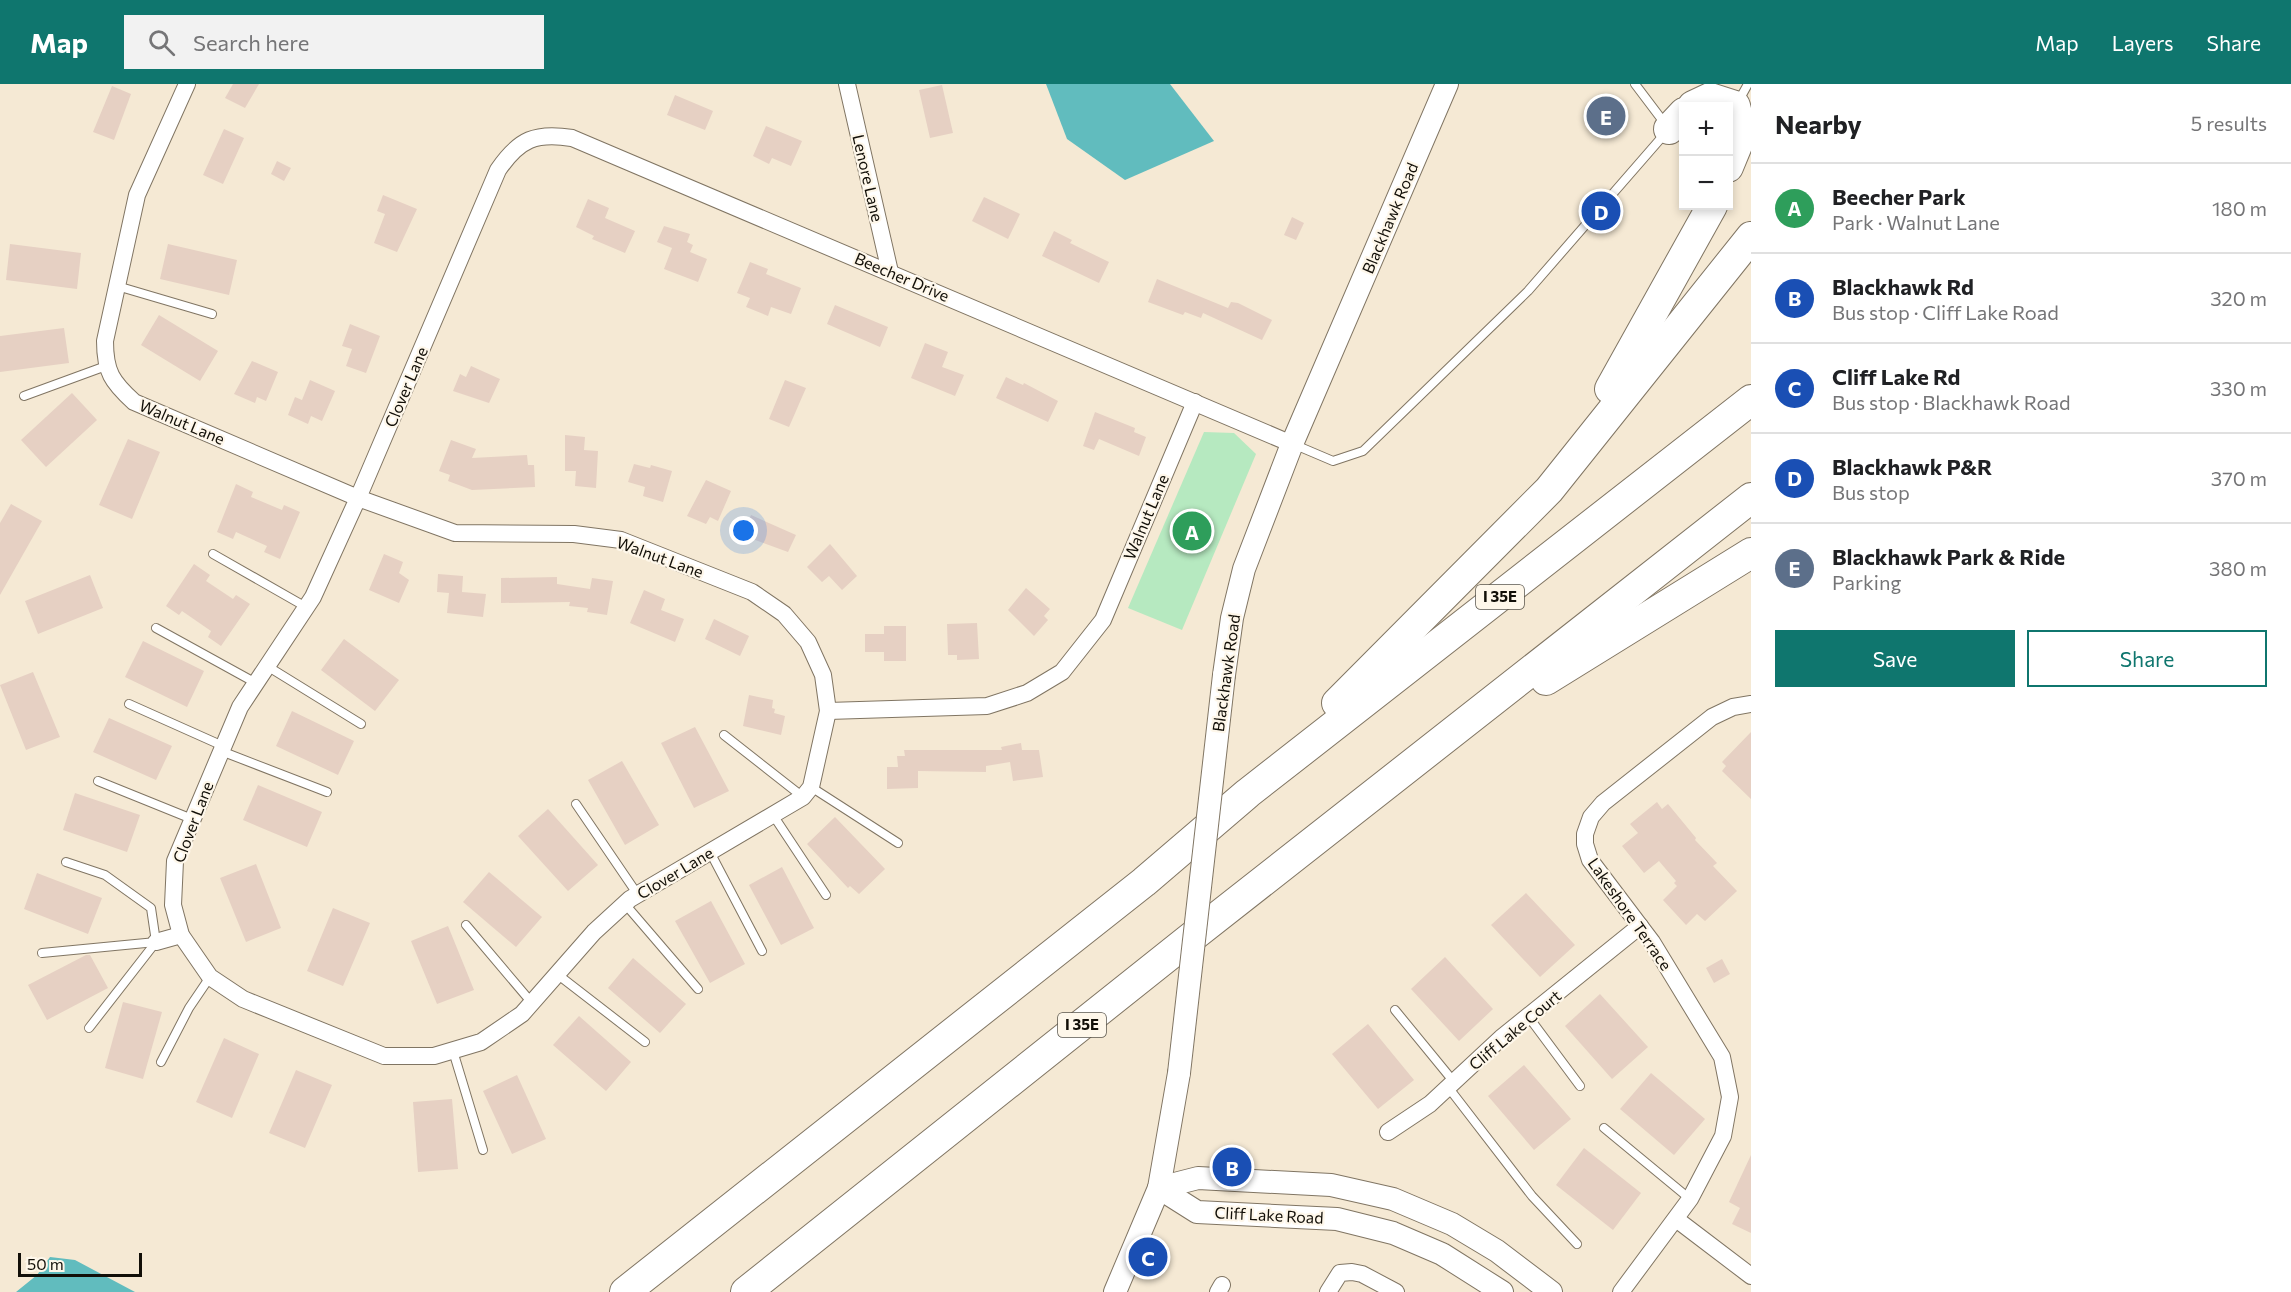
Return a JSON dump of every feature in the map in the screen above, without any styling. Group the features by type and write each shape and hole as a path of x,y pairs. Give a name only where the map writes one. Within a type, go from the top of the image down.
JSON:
{"highway":[{"path":"1702,102 1710,98 1741,95 1742,133 1733,156"},
{"path":"1549,490 1622,370 1710,210"},
{"path":"1248,793 1549,490 1751,237"},
{"name":"I 35E","path":"626,1292 1144,882 1248,793 1751,400"},
{"name":"I 35E","path":"746,1292 1418,758 1751,498"},
{"path":"1418,758 1751,553"}],"street":[{"path":"106,366 105,341 137,195 187,84"},
{"name":"Lenore Lane","path":"847,84 890,272"},
{"name":"Blackhawk Road","path":"1115,1292 1159,1188 1179,1073 1224,675 1232,618 1244,569 1292,444 1447,84"},
{"name":"Beecher Drive","path":"510,152 530,139 552,135 572,138 1292,444"},
{"name":"Clover Lane","path":"510,152 498,170 358,498 306,607 240,707 192,819 175,861 173,904 181,934 210,977 243,999 384,1056 434,1056 481,1042 522,1014 594,932 631,899 773,815 807,792"},
{"name":"Walnut Lane","path":"106,366 117,387 134,402 358,498 455,533 574,534 621,540 752,592 784,614 808,642 823,675 828,711 987,706 1027,693 1062,672 1103,620 1195,402"},
{"name":"Lakeshore Terrace","path":"1621,1292 1690,1199 1724,1136 1730,1110 1730,1083 1722,1057 1640,926 1590,860 1585,844 1591,818 1602,804 1712,717 1732,707 1751,704"},
{"path":"807,792 828,711"},
{"name":"Cliff Lake Court","path":"1389,1131 1430,1104 1528,1016 1640,926"},
{"path":"156,942 181,934"},
{"name":"Cliff Lake Road","path":"1159,1188 1198,1178 1331,1185 1393,1199 1452,1224 1497,1251 1551,1292"},
{"name":"Cliff Lake Road","path":"1159,1188 1197,1212 1337,1218 1393,1233 1442,1254 1503,1292"},
{"path":"1676,1219 1751,1276"},
{"path":"1328,1292 1340,1273 1352,1272 1396,1292"}],"lane":[{"path":"1292,444 1333,461 1363,451 1528,291 1676,121 1635,84"},
{"path":"117,286 212,314"},
{"path":"24,396 106,366"},
{"path":"213,554 306,607"},
{"path":"156,628 256,683"},
{"path":"267,666 361,724"},
{"path":"129,704 222,749 327,792"},
{"path":"723,735 807,792 898,843"},
{"path":"98,781 192,819"},
{"path":"576,804 631,899 698,989"},
{"path":"773,815 826,895"},
{"path":"710,852 762,951"},
{"path":"66,862 105,875 151,908 156,942 89,1028"},
{"path":"466,926 532,1003"},
{"path":"42,953 156,942"},
{"path":"557,974 645,1042"},
{"path":"161,1062 189,1008 210,977"},
{"path":"1395,1010 1532,1196 1577,1244"},
{"path":"1528,1016 1580,1086"},
{"path":"453,1051 483,1150"},
{"path":"1604,1128 1690,1199"}],"green space":[{"path":"1204,432 1234,433 1256,454 1182,630 1128,608"}],"water":[{"path":"1046,84 1170,84 1214,141 1125,180 1067,139"},
{"path":"50,1257 75,1260 135,1292 16,1292 37,1275"}],"building":[{"path":"233,84 259,84 245,108 225,98"},
{"path":"942,85 953,133 930,138 919,90"},
{"path":"112,86 131,94 114,140 93,132"},
{"path":"675,95 713,111 705,130 667,115"},
{"path":"766,126 802,141 791,166 772,158 769,164 753,156"},
{"path":"224,129 244,138 223,184 203,175"},
{"path":"277,161 291,168 284,181 271,174"},
{"path":"383,195 417,209 397,252 374,243 385,214 377,211"},
{"path":"984,197 1020,214 1008,239 972,221"},
{"path":"588,199 609,208 605,218 635,231 625,253 592,239 594,236 576,227"},
{"path":"1292,217 1304,223 1296,240 1284,235"},
{"path":"664,226 690,234 687,242 693,245 690,252 707,259 698,282 664,269 672,248 657,242"},
{"path":"1054,231 1072,240 1070,243 1109,262 1099,283 1042,256"},
{"path":"10,244 81,253 77,289 6,280"},
{"path":"168,244 237,260 229,295 160,279"},
{"path":"750,262 768,269 766,274 801,288 791,314 771,307 768,316 746,307 750,298 737,293"},
{"path":"1157,279 1228,308 1231,302 1238,303 1272,320 1262,340 1203,313 1201,318 1185,312 1183,315 1148,302"},
{"path":"835,305 888,327 880,347 827,324"},
{"path":"159,315 218,351 200,381 141,345"},
{"path":"350,324 380,336 366,373 346,366 352,349 342,346"},
{"path":"64,328 69,363 0,372 0,336"},
{"path":"925,343 948,352 942,367 964,375 955,396 911,378"},
{"path":"252,361 278,372 266,401 257,397 255,403 234,394"},
{"path":"471,366 500,379 489,403 453,391 460,374 466,377"},
{"path":"1006,377 1023,385 1024,383 1058,401 1048,422 996,398"},
{"path":"310,380 335,391 322,421 311,416 308,424 288,415 295,397 302,400"},
{"path":"785,380 806,388 789,427 769,419"},
{"path":"72,393 97,420 46,467 21,440"},
{"path":"1095,412 1135,428 1134,432 1146,437 1139,456 1099,439 1094,450 1083,446"},
{"path":"565,435 585,437 584,450 598,451 596,488 575,486 576,471 565,471"},
{"path":"128,439 160,452 132,519 99,505"},
{"path":"451,440 476,449 472,458 527,455 528,465 534,465 535,487 472,490 448,481 450,475 439,471"},
{"path":"634,464 650,468 651,465 672,471 663,502 643,496 645,487 628,482"},
{"path":"706,480 731,491 718,521 710,517 706,524 687,516"},
{"path":"236,484 253,492 251,497 282,510 284,505 300,512 280,559 264,552 267,546 236,532 233,539 217,532"},
{"path":"11,504 42,521 0,595 0,523"},
{"path":"751,515 796,535 788,552 742,535"},
{"path":"830,544 857,576 842,590 829,576 822,582 807,567"},
{"path":"384,554 403,562 399,573 409,580 399,603 369,590"},
{"path":"194,564 210,575 206,581 233,599 236,595 250,604 221,646 208,637 211,631 182,611 179,615 166,606"},
{"path":"438,574 463,576 462,592 486,594 483,617 447,613 449,593 437,592"},
{"path":"90,575 103,608 38,634 25,601"},
{"path":"557,577 557,584 590,589 592,578 613,581 607,615 587,612 588,608 569,606 570,602 501,603 501,578"},
{"path":"1026,588 1050,609 1044,616 1048,620 1034,636 1008,610"},
{"path":"644,590 665,599 661,610 684,619 675,642 630,623"},
{"path":"714,619 749,636 740,656 705,639"},
{"path":"977,623 979,659 957,660 957,655 948,655 947,624"},
{"path":"884,626 906,626 906,661 884,661 884,652 865,652 865,634 884,634"},
{"path":"344,639 399,680 375,711 321,670"},
{"path":"143,641 204,671 187,707 125,677"},
{"path":"33,672 60,737 26,750 0,685"},
{"path":"749,695 773,700 774,713 785,716 781,735 743,726"},
{"path":"292,711 354,741 338,775 276,746"},
{"path":"109,718 172,746 156,780 93,752"},
{"path":"695,727 729,791 694,808 661,743"},
{"path":"1751,732 1751,799 1722,771 1726,766 1722,762"},
{"path":"1021,743 1022,750 1039,750 1043,777 1013,781 1010,762 986,766 986,772 918,771 918,788 887,789 887,767 898,767 897,756 905,756 904,750 1002,750 1001,747"},
{"path":"622,761 659,825 625,845 588,780"},
{"path":"258,785 322,812 307,847 243,820"},
{"path":"75,793 140,815 127,852 63,830"},
{"path":"1657,802 1662,809 1668,804 1696,838 1695,840 1717,863 1713,866 1737,891 1705,921 1697,914 1686,925 1663,900 1677,886 1674,883 1676,881 1659,861 1644,873 1622,846 1638,833 1630,824"},
{"path":"548,809 598,865 568,891 518,836"},
{"path":"835,817 885,869 859,894 850,886 848,888 807,844"},
{"path":"256,864 281,928 246,942 220,878"},
{"path":"782,867 814,928 781,945 749,885"},
{"path":"489,872 542,917 516,947 463,902"},
{"path":"37,873 102,898 88,934 24,909"},
{"path":"1526,893 1575,945 1540,977 1491,925"},
{"path":"711,901 745,964 710,983 675,921"},
{"path":"333,908 370,923 343,986 307,971"},
{"path":"448,926 474,990 437,1004 411,941"},
{"path":"90,955 108,988 47,1020 28,985"},
{"path":"1445,957 1493,1009 1459,1041 1411,989"},
{"path":"633,958 686,1004 660,1033 608,988"},
{"path":"1722,959 1730,974 1714,983 1706,968"},
{"path":"1600,994 1648,1047 1612,1079 1565,1026"},
{"path":"123,1002 162,1012 143,1079 105,1068"},
{"path":"579,1016 631,1062 606,1091 553,1045"},
{"path":"1368,1024 1414,1080 1378,1109 1332,1054"},
{"path":"224,1038 259,1054 232,1118 196,1102"},
{"path":"1524,1065 1571,1119 1534,1150 1488,1096"},
{"path":"296,1070 332,1085 305,1148 269,1133"},
{"path":"1651,1073 1705,1119 1674,1155 1620,1109"},
{"path":"517,1075 546,1139 512,1154 483,1091"},
{"path":"452,1099 458,1169 418,1172 413,1102"},
{"path":"1584,1148 1641,1193 1613,1230 1556,1185"},
{"path":"1751,1155 1751,1233 1732,1224 1740,1208 1729,1202"}],"place":[{"name":"Blackhawk Park & Ride","path":"1606,116"},
{"name":"Blackhawk P&R","path":"1601,211"},
{"name":"Beecher Park","path":"1192,531"},
{"name":"Blackhawk Rd","path":"1232,1167"},
{"name":"Cliff Lake Rd","path":"1148,1257"}]}
